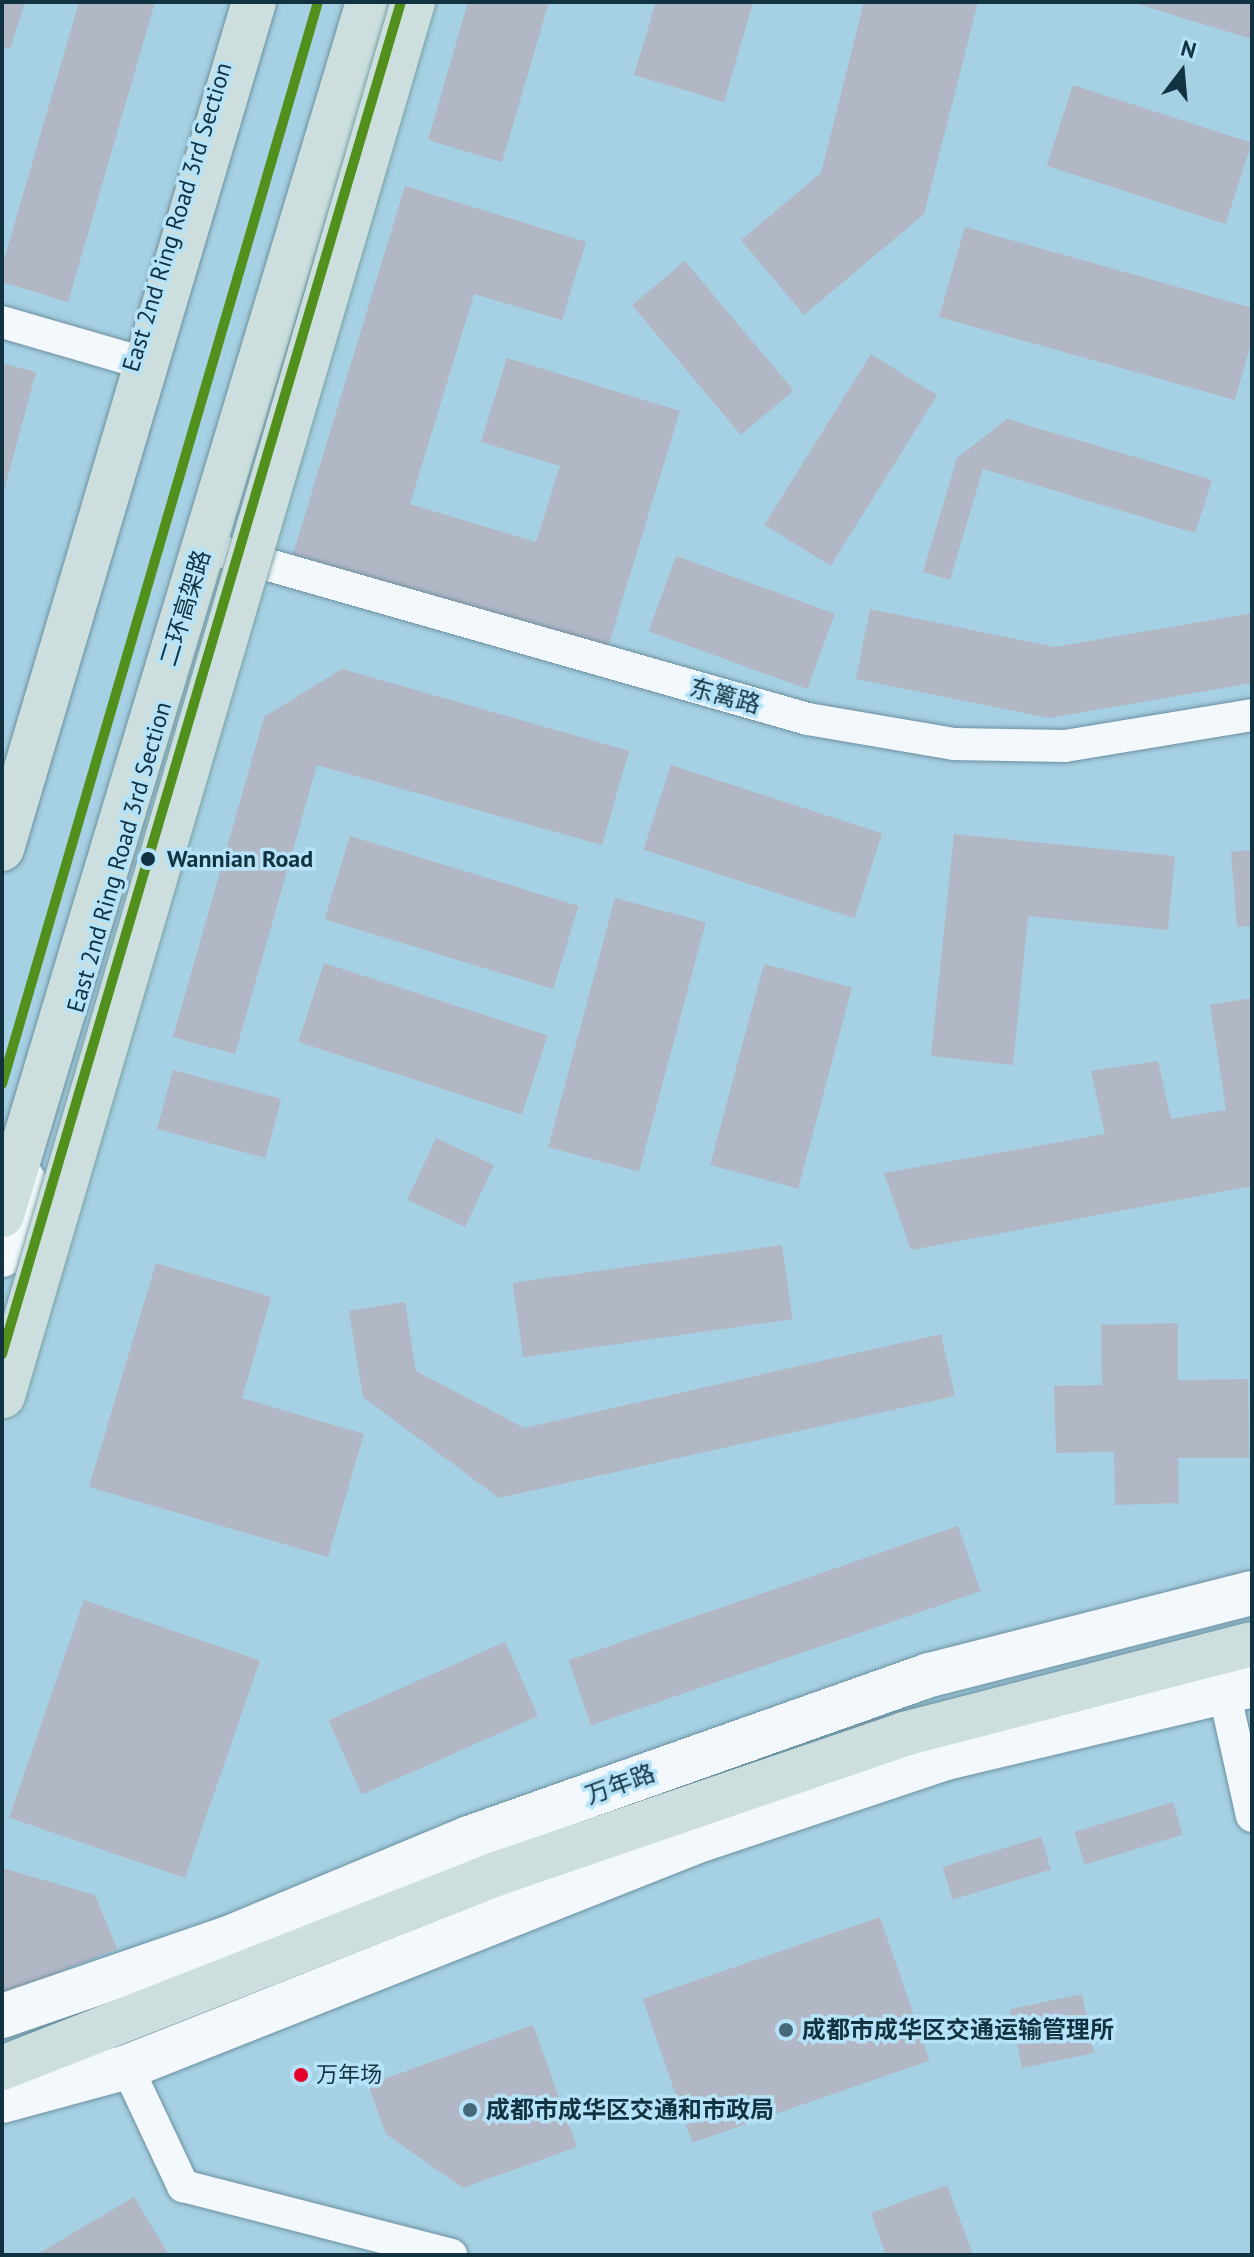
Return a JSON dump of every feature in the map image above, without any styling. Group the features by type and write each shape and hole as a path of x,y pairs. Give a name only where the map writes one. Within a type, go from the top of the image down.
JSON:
{"highway":[{"name":"二环高架路","path":"2,1215 368,2"},
{"path":"3,1397 413,2"},
{"path":"2,849 247,11"},
{"path":"2,2068 496,1874 904,1734 1252,1644"}],"main road":[{"name":"East 2nd Ring Road 3rd Section","path":"2,1255 210,548 386,2"},
{"name":"East 2nd Ring Road 3rd Section","path":"2,800 133,360 247,11"},
{"name":"万年路","path":"2,2016 226,1939 469,1838 916,1680 1252,1593"},
{"path":"2,2101 127,2067 695,1842 946,1758 1238,1688"}],"street":[{"path":"2,322 133,360"},
{"name":"东篱路","path":"210,548 808,719 954,744 1065,746 1252,715"},
{"path":"1238,1688 1252,1816"},
{"path":"127,2067 183,2186 451,2255"}],"building":[{"path":"2,2 25,2 10,49 2,46"},
{"path":"79,2 155,2 68,302 2,282 2,267"},
{"path":"468,2 549,2 502,162 428,140"},
{"path":"656,2 753,2 724,102 634,75"},
{"path":"864,2 978,2 924,214 804,315 741,240 821,173"},
{"path":"1252,2 1252,39 1134,3"},
{"path":"1073,85 1252,143 1226,224 1047,166"},
{"path":"405,186 586,242 562,320 474,294 410,504 536,542 560,466 481,442 507,358 680,411 607,650 293,554"},
{"path":"965,227 1252,308 1252,340 1235,400 939,317"},
{"path":"685,261 794,390 741,435 632,305"},
{"path":"871,354 937,395 831,566 764,524"},
{"path":"2,363 36,372 3,495 2,494"},
{"path":"1007,419 1212,480 1195,533 983,469 950,580 923,572 957,458"},
{"path":"676,556 835,614 807,689 649,631"},
{"path":"870,609 1055,647 1252,613 1252,683 1049,718 856,679"},
{"path":"342,669 629,751 602,845 317,765 235,1054 173,1037 264,717"},
{"path":"671,765 882,834 855,918 643,850"},
{"path":"954,834 1175,856 1168,930 1028,916 1013,1065 931,1056"},
{"path":"350,836 579,906 553,989 325,919"},
{"path":"1252,850 1252,926 1237,927 1231,852"},
{"path":"615,898 706,922 639,1172 548,1147"},
{"path":"324,963 547,1036 522,1115 298,1042"},
{"path":"764,964 852,988 798,1188 710,1165"},
{"path":"1252,998 1252,1186 911,1250 884,1173 1105,1134 1091,1071 1158,1061 1171,1119 1226,1110 1210,1005"},
{"path":"173,1070 281,1099 265,1158 157,1129"},
{"path":"436,1138 494,1165 465,1227 407,1200"},
{"path":"782,1245 792,1319 523,1357 513,1283"},
{"path":"156,1263 271,1297 242,1398 364,1434 328,1557 89,1487"},
{"path":"405,1302 416,1371 524,1428 941,1334 955,1396 499,1498 363,1397 349,1311"},
{"path":"1178,1323 1178,1380 1248,1379 1249,1458 1178,1458 1179,1503 1115,1505 1114,1452 1056,1453 1054,1386 1102,1385 1101,1325"},
{"path":"958,1526 980,1591 591,1725 568,1660"},
{"path":"84,1600 260,1661 185,1878 9,1817"},
{"path":"505,1642 538,1716 362,1794 329,1721"},
{"path":"1173,1802 1183,1835 1084,1865 1075,1832"},
{"path":"1041,1837 1051,1870 952,1900 943,1867"},
{"path":"2,1868 95,1895 117,1949 2,1994"},
{"name":"成都市成华区交通运输管理所","path":"880,1917 929,2061 692,2142 643,1999"},
{"path":"1082,1994 1094,2053 1022,2068 1010,2009"},
{"name":"成都市成华区交通和市政局","path":"533,2025 577,2147 463,2188 386,2134 368,2085"},
{"path":"947,2185 973,2255 886,2255 871,2213"},
{"path":"134,2197 169,2255 36,2255"}],"transit line":[{"path":"2,1084 318,2"},
{"path":"2,1354 401,2"}],"place":[{"name":"Wannian Road","path":"148,859"},
{"name":"成都市成华区交通运输管理所","path":"786,2030"},
{"name":"万年场","path":"301,2075"},
{"name":"成都市成华区交通和市政局","path":"470,2110"}]}
